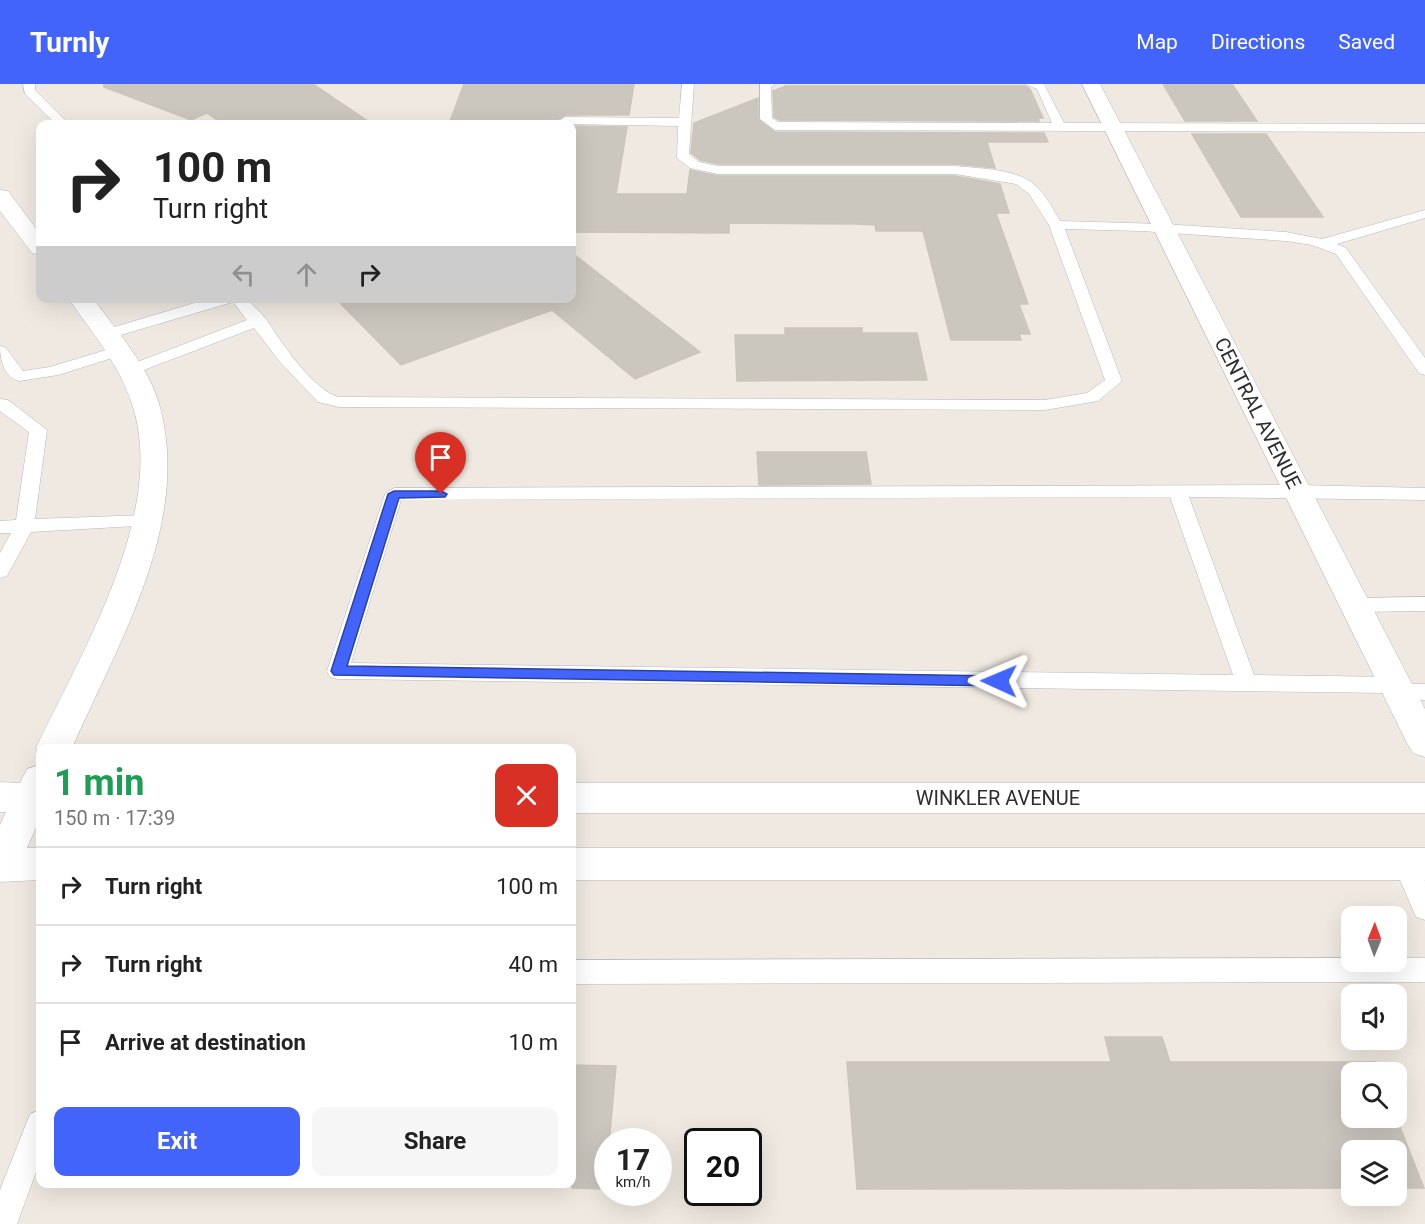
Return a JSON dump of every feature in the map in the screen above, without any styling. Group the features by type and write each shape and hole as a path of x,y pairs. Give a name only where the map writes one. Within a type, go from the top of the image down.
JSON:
{"street":[{"name":"CENTRAL AVENUE","path":"1090,84 1355,604 1407,690 1425,743"},
{"path":"0,196 36,243"},
{"path":"56,744 136,569 151,503 154,453 146,405 119,351 84,303"},
{"path":"28,793 0,864 36,864"},
{"name":"WINKLER AVENUE","path":"576,798 1425,798"},
{"path":"576,864 1418,859"}],"lane":[{"path":"28,84 29,91 59,120"},
{"path":"243,303 259,321 286,359 324,398 339,402 1046,405 1092,397 1114,381 1056,225 1034,191 1021,181 993,174 944,170 718,170 695,165 682,155 688,84"},
{"path":"769,84 765,85 766,119 775,126 1425,128"},
{"path":"1031,84 1042,87 1060,127"},
{"path":"576,121 684,122"},
{"path":"1325,243 1424,215"},
{"path":"1056,225 1163,228 1286,237 1325,243 1341,251 1425,370"},
{"path":"119,351 219,303"},
{"path":"0,376 52,372 119,351 259,321"},
{"path":"0,351 19,376"},
{"path":"0,571 24,527 38,430 1,406 19,376"},
{"path":"1407,690 1247,685 338,671 394,494 1298,491 1425,494"},
{"path":"1178,493 1247,685"},
{"path":"0,527 146,521"},
{"path":"1355,604 1425,604"},
{"path":"1418,859 1425,909"},
{"path":"576,972 1425,970"},
{"path":"2,1224 36,1135"}],"building":[{"path":"104,84 313,84 366,120 217,120 207,113 191,120 104,87"},
{"path":"464,84 634,84 629,115 565,115 557,120 450,120"},
{"path":"1163,84 1232,84 1257,121 1185,121"},
{"path":"786,86 1025,86 1030,89 1043,118 1038,118 1039,121 779,120 774,117 773,91"},
{"path":"758,98 758,119 775,132 1044,133 1048,142 987,142 995,168 955,164 718,164 700,160 691,153 694,123"},
{"path":"576,126 627,127 616,194 687,194 690,170 718,176 955,176 1000,184 1009,213 996,213 1028,304 1019,304 1030,334 1019,334 1021,340 951,340 923,231 876,231 875,225 857,224 729,223 729,233 576,232"},
{"path":"1192,134 1266,134 1323,217 1241,217"},
{"path":"576,256 700,352 635,379 552,310 401,365 340,303 576,303"},
{"path":"785,328 862,328 862,333 917,333 927,380 737,381 735,335 785,335"},
{"path":"757,452 866,452 871,484 759,485"},
{"path":"1105,1037 1162,1037 1170,1062 1341,1062 1341,1128 1400,1128 1405,1140 1341,1140 1341,1188 857,1189 847,1062 1111,1062"},
{"path":"576,1065 616,1066 610,1128 594,1128 594,1189 572,1188 576,1188"},
{"path":"1407,1145 1424,1188 1407,1188"}],"route":[{"path":"441,494 394,494 338,671 999,681"}]}
